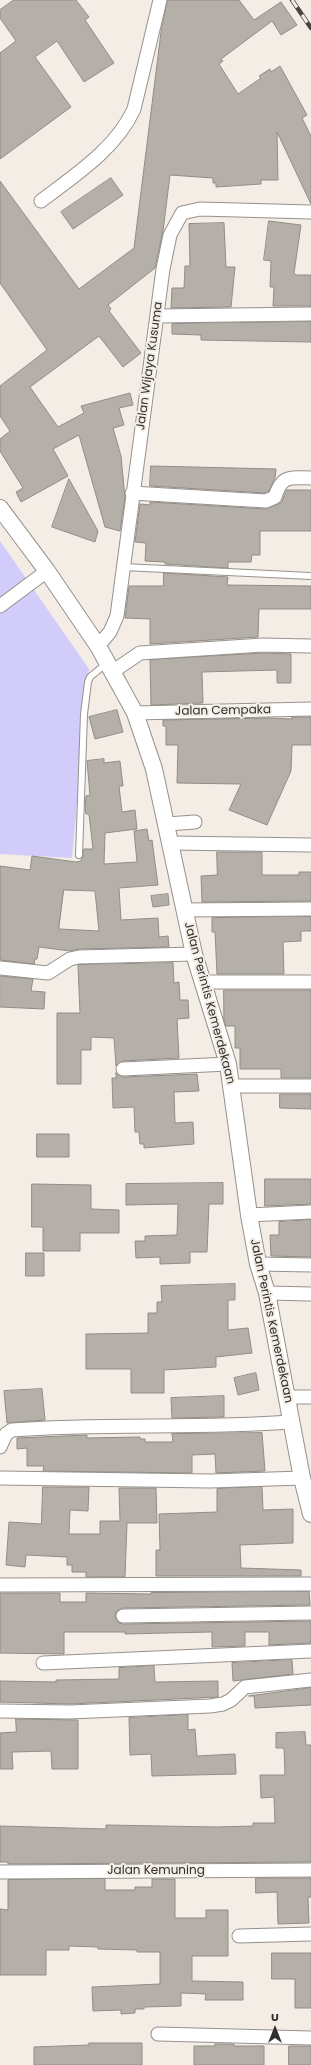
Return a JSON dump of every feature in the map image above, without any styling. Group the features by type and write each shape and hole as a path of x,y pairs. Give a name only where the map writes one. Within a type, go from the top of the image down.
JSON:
{"street":[{"path":"41,201 96,158 115,139 130,118 134,109 160,0"},
{"name":"Jalan Wijaya Kusuma","path":"98,646 110,632 117,616 132,493 163,269 170,235 182,213 200,208 311,212"},
{"path":"157,316 311,314"},
{"path":"132,493 266,501 274,496 279,485 285,479 311,478"},
{"name":"Jalan Perintis Kemerdekaan","path":"0,508 47,571 98,646 135,713 154,769 194,954 228,1064 249,1215 258,1264 267,1293 286,1397 306,1482 311,1514"},
{"path":"0,606 47,571"},
{"path":"110,667 140,653 262,646 311,646"},
{"name":"Jalan Cempaka","path":"135,713 311,708"},
{"path":"166,824 195,822"},
{"path":"171,843 311,845"},
{"path":"184,910 311,909"},
{"path":"0,968 48,973 70,959 79,957 194,954"},
{"path":"202,982 311,982"},
{"path":"123,1069 228,1064"},
{"path":"232,1086 311,1086"},
{"path":"249,1215 311,1212"},
{"path":"258,1264 311,1265"},
{"path":"267,1293 311,1294"},
{"path":"286,1397 311,1397"},
{"path":"0,1447 6,1434 12,1430 103,1426 247,1426 291,1422"},
{"path":"0,1478 306,1482"},
{"path":"0,1585 311,1584"},
{"path":"123,1616 311,1613"},
{"path":"43,1663 311,1651"},
{"path":"0,1711 70,1712 210,1706 224,1704 249,1685 311,1680"},
{"name":"Jalan Kemuning","path":"0,1872 311,1870"},
{"path":"239,1936 311,1934"},
{"path":"158,2034 311,2038"}],"lane":[{"path":"123,567 311,576"},
{"path":"79,855 84,714 88,682 90,677 110,667"}],"shaded area":[{"path":"0,541 89,669 72,858 0,854"}],"building":[{"path":"14,0 76,0 89,17 85,20 114,63 84,82 57,41 35,57 71,107 0,159 0,53 16,41 0,18 0,10"},
{"path":"168,0 239,0 254,20 281,2 297,25 281,35 272,21 221,59 223,61 219,64 238,94 261,78 259,76 270,69 271,72 280,66 307,115 302,118 311,136 311,204 277,132 278,180 261,180 261,184 216,187 216,183 213,183 213,178 170,175 163,231 155,268 108,305 111,309 109,311 141,353 123,367 99,336 30,387 58,427 84,413 81,406 130,393 133,405 119,408 124,425 113,428 121,456 125,498 120,531 105,527 79,435 53,449 68,476 21,502 16,492 23,488 0,451 0,439 10,431 0,416 0,386 47,350 0,283 0,181 79,289 134,248 161,32"},
{"path":"111,178 123,195 73,229 61,212"},
{"path":"269,221 301,225 294,273 296,275 311,275 311,306 273,306 274,287 270,287 271,261 264,260"},
{"path":"224,223 226,267 235,267 231,307 171,308 172,288 184,288 185,266 190,266 189,224"},
{"path":"311,322 311,342 201,340 201,335 172,334 172,324"},
{"path":"151,466 276,469 275,478 269,491 265,493 150,486"},
{"path":"69,479 98,531 95,542 52,527"},
{"path":"287,490 311,490 311,531 260,531 260,555 252,555 251,562 228,562 228,568 165,564 165,562 145,561 146,543 135,542 140,504 150,505 150,502 266,509 281,503"},
{"path":"164,573 228,577 227,585 311,586 311,609 259,609 258,637 150,644 150,619 125,618 129,586 163,586"},
{"path":"263,653 291,654 291,683 277,683 277,670 202,672 203,703 151,705 150,660"},
{"path":"117,710 123,732 95,739 89,717"},
{"path":"292,717 311,717 311,745 292,745 291,771 267,825 229,810 241,784 177,783 178,745 166,745 166,726 163,726 163,720 292,719"},
{"path":"104,759 104,763 120,761 123,786 119,786 122,812 135,810 137,829 105,833 104,864 137,862 134,831 147,829 149,841 152,840 158,885 119,888 121,920 158,918 159,937 168,936 169,947 79,949 70,951 39,947 37,959 35,959 34,964 0,960 0,866 30,870 32,856 76,862 81,861 84,849 93,849 89,814 86,814 85,808 86,796 90,795 87,761","holes":["64,890 95,891 99,931 59,929"]},
{"path":"217,852 262,852 262,875 299,875 299,872 311,872 311,901 202,902 201,876 217,875"},
{"path":"168,894 169,905 153,907 151,896"},
{"path":"311,917 311,931 301,931 301,941 283,942 284,974 217,974 215,932 212,932 212,918"},
{"path":"173,963 174,983 179,982 180,1000 188,1000 189,1018 177,1019 179,1058 123,1061 116,1066 114,1038 91,1037 91,1050 81,1050 81,1084 57,1084 57,1013 80,1013 78,965"},
{"path":"0,976 33,979 31,991 45,992 44,1009 0,1007"},
{"path":"224,990 311,990 311,1078 281,1078 281,1069 240,1069 240,1048 235,1048 235,1026 226,1026 224,1020"},
{"path":"116,1073 123,1077 197,1074 199,1091 174,1092 175,1123 193,1122 194,1144 144,1148 144,1144 140,1144 139,1132 135,1132 134,1107 113,1108 112,1078 116,1078"},
{"path":"280,1094 311,1094 311,1109 280,1108"},
{"path":"37,1134 69,1134 69,1157 37,1157"},
{"path":"265,1179 311,1179 311,1204 265,1206"},
{"path":"223,1183 223,1204 209,1204 207,1252 190,1252 190,1263 160,1264 160,1257 136,1258 135,1241 145,1241 145,1236 177,1235 178,1204 126,1205 126,1184"},
{"path":"32,1184 91,1185 91,1209 119,1210 119,1233 80,1233 80,1251 43,1251 43,1227 32,1227"},
{"path":"311,1220 311,1257 271,1256 270,1235 279,1235 279,1222"},
{"path":"26,1253 44,1253 44,1276 26,1276"},
{"path":"235,1284 235,1300 228,1300 228,1330 248,1328 252,1353 216,1357 216,1367 164,1370 164,1393 131,1393 131,1369 86,1369 86,1334 148,1333 148,1313 157,1313 157,1302 162,1302 161,1286"},
{"path":"256,1373 259,1390 238,1395 234,1378"},
{"path":"42,1389 45,1420 7,1423 4,1391"},
{"path":"224,1396 224,1417 172,1418 171,1398"},
{"path":"262,1433 265,1471 216,1473 215,1454 192,1455 192,1473 43,1471 44,1466 27,1466 27,1448 17,1449 17,1438 87,1435 87,1438 140,1437 140,1439 145,1439 145,1442 173,1442 172,1434"},
{"path":"43,1487 89,1487 88,1511 70,1510 69,1534 100,1534 100,1521 120,1521 119,1488 156,1488 157,1523 127,1523 125,1577 86,1577 86,1572 72,1572 72,1565 67,1565 67,1557 26,1555 25,1567 6,1565 9,1522 41,1524"},
{"path":"262,1487 263,1510 293,1509 293,1543 240,1545 241,1568 301,1570 301,1576 156,1576 156,1550 160,1550 159,1514 217,1512 217,1489"},
{"path":"309,1592 310,1605 123,1608 116,1612 115,1617 119,1623 123,1624 311,1621 311,1643 269,1645 269,1632 245,1632 245,1646 212,1647 212,1632 125,1634 125,1632 64,1632 64,1654 0,1653 0,1593 60,1593 60,1602 86,1602 86,1593 151,1594"},
{"path":"292,1660 293,1674 233,1681 232,1663"},
{"path":"154,1666 155,1682 218,1681 218,1697 70,1704 0,1702 0,1681 56,1682 56,1680 119,1679 119,1668"},
{"path":"311,1688 311,1705 255,1708 254,1696 249,1696"},
{"path":"188,1715 188,1730 195,1729 197,1756 235,1754 236,1774 152,1776 151,1754 130,1755 129,1718"},
{"path":"16,1719 78,1720 78,1769 52,1769 51,1751 12,1752 13,1769 0,1769 0,1733 16,1732"},
{"path":"305,1732 306,1745 311,1745 311,1862 8,1864 8,1862 0,1862 0,1826 106,1829 106,1825 216,1827 253,1826 253,1823 275,1823 274,1797 261,1798 260,1775 285,1775 284,1748 276,1748 276,1733"},
{"path":"256,1878 311,1878 311,1897 308,1897 309,1923 278,1924 277,1892 256,1893"},
{"path":"105,1879 105,1890 135,1890 135,1887 152,1887 152,1879 175,1879 175,1918 206,1918 206,1910 228,1910 228,1956 192,1956 192,1981 243,1982 243,2000 205,2000 206,1994 181,1993 181,2006 144,2007 144,2009 135,2009 135,2013 121,2014 121,2010 93,2011 92,1987 160,1984 160,1952 137,1952 137,1950 98,1949 98,1947 69,1946 69,1950 46,1950 46,1975 0,1975 0,1909 8,1910 8,1880"},
{"path":"272,1953 311,1953 311,2008 295,2008 295,1979 272,1979"},
{"path":"89,2043 142,2043 142,2065 34,2065 34,2047 89,2045"},
{"path":"215,2044 234,2044 234,2046 264,2046 264,2065 194,2065 194,2046 215,2046"},
{"path":"289,2046 311,2046 311,2065 289,2065"}],"railway":[{"path":"292,0 311,28"}]}
